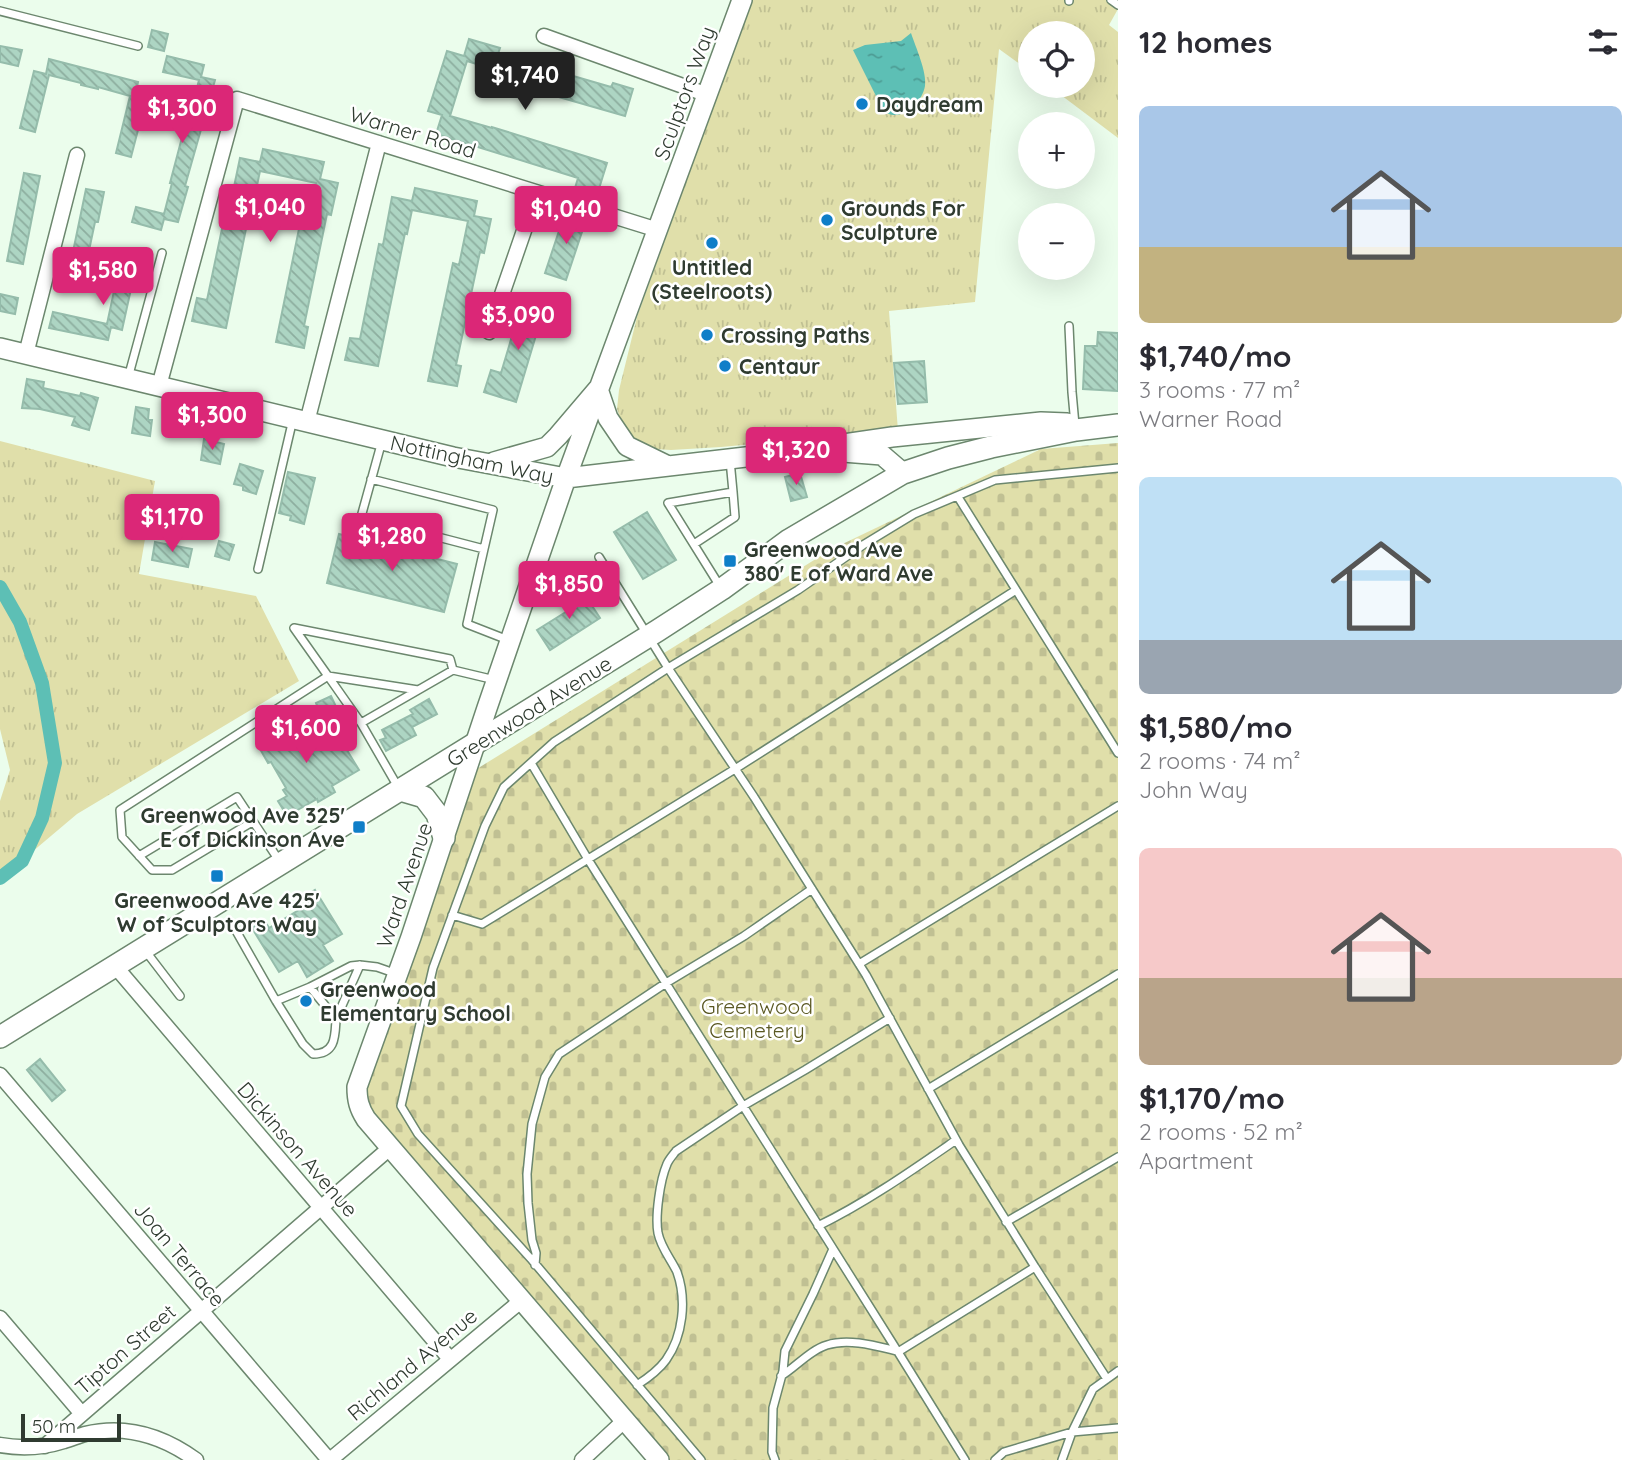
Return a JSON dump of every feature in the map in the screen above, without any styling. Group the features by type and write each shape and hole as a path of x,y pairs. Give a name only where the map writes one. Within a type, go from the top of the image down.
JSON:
{"main road":[{"name":"Nottingham Way","path":"1076,429 1118,425"},
{"name":"Greenwood Avenue","path":"0,1037 649,636 722,589 789,540 903,473 991,447 1076,429"},
{"path":"400,790 424,797 437,814 444,838"}],"street":[{"name":"Sculptors Way","path":"566,478 742,0"},
{"path":"544,36 708,95"},
{"name":"Warner Road","path":"159,387 237,99 658,230"},
{"path":"300,420 379,143"},
{"path":"26,354 77,155"},
{"path":"489,332 537,192"},
{"name":"Nottingham Way","path":"0,348 453,457 566,478 892,437 1041,422 1067,423 1076,429"},
{"path":"489,464 547,447 598,389 608,418 627,446 669,466"},
{"path":"789,452 882,455 903,473"},
{"name":"Ward Avenue","path":"566,478 358,1087 357,1098 366,1119 659,1460"},
{"name":"Dickinson Avenue","path":"115,967 450,1359"},
{"name":"Joan Terrace","path":"0,1075 329,1460"},
{"name":"Tipton Street","path":"45,1446 391,1147"},
{"name":"Richland Avenue","path":"329,1460 522,1300"},
{"path":"0,1318 82,1414"},
{"path":"582,1460 625,1420"},
{"path":"0,1445 30,1448 83,1434 125,1430 163,1440 196,1460"}],"lane":[{"path":"1111,0 1118,5"},
{"path":"0,11 138,46"},
{"path":"128,379 162,253"},
{"path":"1069,326 1076,429"},
{"path":"258,569 300,420"},
{"path":"382,440 360,517 484,549"},
{"path":"694,544 735,517 730,459"},
{"path":"701,1460 535,1265 418,1134 401,1106 433,968 485,826 504,787 554,742 668,668 798,590 914,514 995,480 1118,468"},
{"path":"371,479 493,510 467,624 511,641"},
{"path":"722,589 668,503 733,492"},
{"path":"958,497 1118,753"},
{"path":"599,557 859,964 956,1140 1107,1379"},
{"path":"452,915 482,924 735,769 1016,590"},
{"path":"400,790 361,723 294,628 450,659 453,670"},
{"path":"361,723 453,670 497,680"},
{"path":"252,822 172,870 152,870 122,837 120,810 328,676 418,690"},
{"path":"531,762 589,860 965,1460"},
{"path":"139,856 237,797 281,864"},
{"path":"859,964 1118,806"},
{"path":"535,1265 527,1174 532,1124 545,1077 559,1054 666,983 744,936 812,889"},
{"path":"235,929 276,1001 303,1044 313,1054 325,1052 332,1046 336,1019 359,965"},
{"path":"143,949 180,996"},
{"path":"276,1001 345,968 359,965 377,967 398,974"},
{"path":"928,1089 1118,974"},
{"path":"310,987 336,1019"},
{"path":"637,1385 653,1374 666,1360 677,1338 683,1302 677,1273 662,1246 658,1231 659,1196 668,1161 676,1151 743,1106 890,1018"},
{"path":"818,1226 881,1191 956,1140"},
{"path":"1006,1222 1118,1157"},
{"path":"775,1460 772,1452 773,1408 785,1351 833,1249"},
{"path":"781,1376 826,1345 868,1344 898,1352 1035,1268"},
{"path":"1062,1460 1072,1432 1093,1390 1118,1371"},
{"path":"995,1460 1004,1452 1072,1432 1118,1428"}],"green space":[{"name":"Grounds For Sculpture","path":"752,0 1118,0 1118,9 1109,25 1118,32 1118,138 1095,121 1095,112 1084,112 1065,98 1095,98 1095,21 1018,21 1018,63 999,49 975,302 889,311 898,431 671,450 655,449 634,440 624,428 617,409 637,317"},
{"path":"0,441 155,481 139,574 256,596 299,681 77,814 0,879 0,801 10,770 0,729"},
{"name":"Greenwood Cemetery","path":"1118,443 1118,1460 658,1460 351,1094 459,780 832,549 1041,449"}],"water":[{"path":"911,33 923,67 925,86 917,103 895,115 881,108 853,50 865,45 901,41"}],"building":[{"path":"152,30 168,34 164,51 148,47"},
{"path":"469,39 500,48 498,54 611,87 613,83 633,89 625,116 510,83 512,75 467,61 450,116 607,163 597,195 575,188 578,178 436,134 442,115 428,111 447,51 464,56"},
{"path":"0,46 22,50 18,66 0,62"},
{"path":"167,56 204,65 201,77 215,80 185,186 188,187 178,222 164,219 161,230 132,222 136,207 164,214 199,80 163,72"},
{"path":"49,59 138,82 135,97 146,99 131,157 116,153 130,96 98,87 81,85 49,75 35,132 20,128 34,71 46,74"},
{"path":"263,149 324,162 320,179 338,183 331,215 327,214 304,326 308,327 304,348 276,342 300,224 306,225 316,183 260,171 226,328 192,321 197,298 207,300 240,158 260,162"},
{"path":"24,173 40,176 23,264 7,261"},
{"path":"415,188 477,201 474,216 491,219 484,253 480,252 456,365 461,366 457,386 428,381 453,263 459,265 468,221 412,210 378,366 345,360 350,338 360,339 379,244 383,245 392,197 412,201"},
{"path":"86,189 104,192 83,279 68,276"},
{"path":"565,213 586,220 566,280 545,273"},
{"path":"122,254 138,257 122,330 111,327 108,340 49,328 53,312 107,324"},
{"path":"0,294 18,298 15,314 0,311"},
{"path":"524,296 546,302 516,402 484,392 491,370 501,373"},
{"path":"1098,332 1118,333 1118,391 1083,389 1085,346 1097,346"},
{"path":"924,361 927,402 898,404 894,363"},
{"path":"27,379 44,382 43,388 98,398 89,430 72,425 75,417 22,408"},
{"path":"136,407 149,409 148,420 152,420 150,436 132,433"},
{"path":"204,439 224,444 220,464 201,460"},
{"path":"240,464 263,471 256,494 234,484"},
{"path":"288,472 315,478 304,524 279,513"},
{"path":"800,473 807,497 791,501 785,477"},
{"path":"647,512 676,560 643,579 614,532"},
{"path":"339,534 457,564 444,612 327,583"},
{"path":"219,541 234,545 229,560 215,556"},
{"path":"155,542 192,549 188,567 152,560"},
{"path":"581,589 600,618 550,650 537,630 569,610 563,600"},
{"path":"331,696 338,711 322,718 316,703"},
{"path":"429,699 437,714 412,727 416,735 386,751 380,740 386,738 382,730 413,714 410,710"},
{"path":"283,721 288,731 294,728 303,745 333,727 359,770 332,786 335,792 287,816 278,801 287,796 283,790 286,788 260,749 266,746 259,734"},
{"path":"315,890 342,934 323,945 333,961 307,977 298,961 279,972 252,928 265,921 269,928 307,905 302,898"},
{"path":"40,1059 65,1090 52,1101 27,1070"}],"waterway":[{"path":"0,587 20,622 42,683 55,763 42,818 22,861 0,878"}],"place":[{"name":"Daydream","path":"862,104"},
{"name":"Grounds For Sculpture","path":"827,220"},
{"name":"Untitled (Steelroots)","path":"712,243"},
{"name":"Crossing Paths","path":"707,335"},
{"name":"Centaur","path":"725,366"},
{"name":"Greenwood Ave 380' E of Ward Ave","path":"730,561"},
{"name":"Greenwood Ave 325' E of Dickinson Ave","path":"359,827"},
{"name":"Greenwood Ave 425' W of Sculptors Way","path":"217,876"},
{"name":"Greenwood Elementary School","path":"306,1001"}]}
